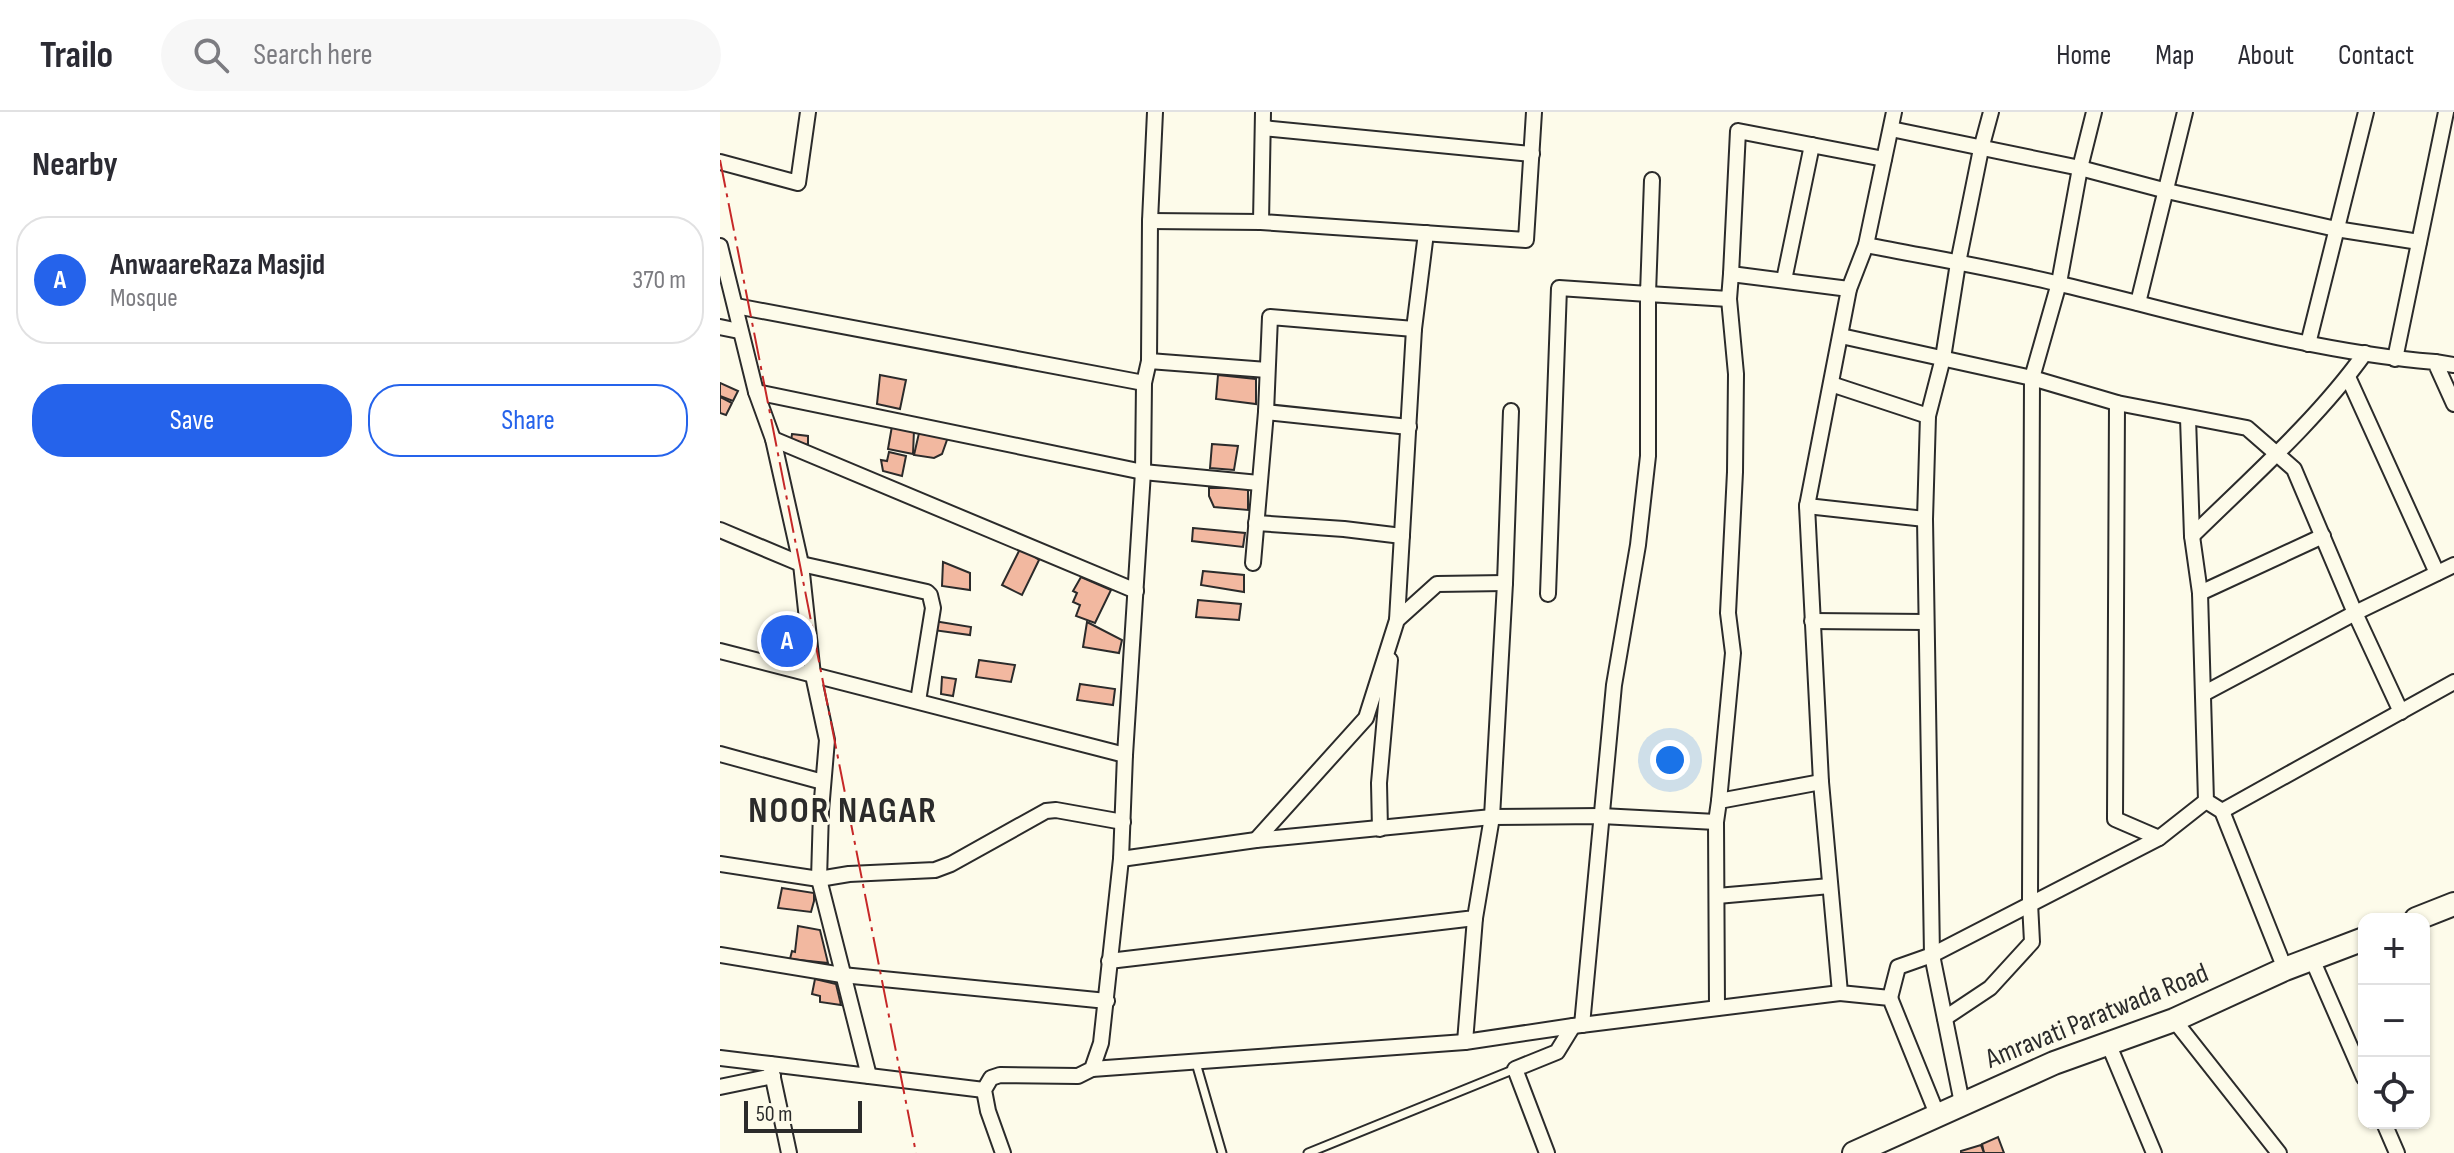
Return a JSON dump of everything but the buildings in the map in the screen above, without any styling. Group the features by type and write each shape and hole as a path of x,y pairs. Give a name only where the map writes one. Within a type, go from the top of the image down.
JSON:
{"main road":[{"path":"2430,913 2454,904"},
{"name":"Amravati Paratwada Road","path":"1854,1153 2054,1063 2174,1020 2285,969 2358,941"}],"street":[{"path":"720,162 798,183 808,112"},
{"path":"1092,1069 1101,1043 1107,1001 1121,859 1143,472 1144,383 1149,361 1155,112"},
{"path":"1261,222 1263,112"},
{"path":"1150,221 1261,222 1526,240 1534,112"},
{"path":"1840,993 1821,782 1807,506 1849,289 1866,245 1894,112"},
{"path":"1962,1103 1932,955 1925,519 1928,416 1943,358 1958,263 1991,112"},
{"path":"1945,1018 1990,988 2032,942 2032,378 2059,283 2080,168 2094,112"},
{"path":"2138,303 2185,112"},
{"path":"2308,344 2366,112"},
{"path":"2395,359 2446,112"},
{"path":"1263,128 1532,154"},
{"path":"1891,129 2080,168 2336,229 2419,242"},
{"path":"1717,1008 1716,822 1733,653 1728,613 1736,374 1729,299 1738,131 1884,159"},
{"path":"1784,280 1812,145"},
{"path":"1547,1153 1515,1069 1557,1052 1577,1025 1614,685 1638,545 1648,456 1652,180"},
{"path":"1256,840 1366,718 1391,643 1397,620 1414,329 1426,233"},
{"path":"1866,245 2059,283 2308,344 2395,359 2454,365"},
{"path":"720,246 736,306 739,331 773,439 801,564 813,675 827,740 819,879 869,1076"},
{"path":"1731,274 1849,289"},
{"path":"1548,594 1559,288 1729,299"},
{"path":"736,306 1144,383"},
{"path":"1253,563 1266,412 1270,317 1414,329"},
{"path":"720,327 739,331"},
{"path":"1841,336 2032,378 2117,403 2247,428 2294,469 2401,712"},
{"path":"2192,536 2348,377 2365,353"},
{"path":"1149,361 1267,370"},
{"path":"2435,362 2454,404"},
{"path":"2348,377 2437,573"},
{"path":"1831,384 1928,416"},
{"path":"756,392 1143,472 1259,483"},
{"path":"2117,403 2115,819 2159,838"},
{"path":"1465,1042 1475,918 1492,817 1511,411"},
{"path":"1266,412 1409,427"},
{"path":"2188,418 2192,536 2200,593 2206,801"},
{"path":"773,439 1136,591"},
{"path":"1807,506 1925,519"},
{"path":"1256,523 1402,536"},
{"path":"720,530 801,564 927,592 933,608 918,701"},
{"path":"2200,593 2323,536"},
{"path":"2203,694 2355,613 2454,565"},
{"path":"1397,620 1437,584 1505,583"},
{"path":"1812,621 1926,622"},
{"path":"1380,829 1379,783 1391,643"},
{"path":"720,651 1125,755"},
{"path":"2222,811 2454,682"},
{"path":"720,754 823,782"},
{"path":"1719,801 1821,782"},
{"path":"1937,1114 1890,998 1898,967 1932,955 2159,838 2206,801"},
{"path":"2206,801 2222,811 2285,969"},
{"path":"720,864 819,879 849,874 935,870 1046,811 1056,810 1123,822"},
{"path":"1121,859 1256,840 1492,817 1601,816 1716,822"},
{"path":"1717,896 1830,886"},
{"path":"1109,961 1475,918"},
{"path":"720,955 842,975 1107,1001"},
{"path":"2312,959 2358,1064"},
{"path":"1003,1153 984,1090 991,1078 1000,1075 1078,1076 1092,1069 1465,1042 1840,993 1890,998"},
{"path":"2174,1020 2279,1153"},
{"path":"2108,1043 2154,1153"},
{"path":"720,1058 772,1070 869,1076 984,1090"},
{"path":"720,1087 772,1070"},
{"path":"772,1070 789,1153"},
{"path":"2387,1129 2397,1153"}],"lane":[{"path":"1196,1063 1222,1153"},
{"path":"1308,1153 1515,1069"}],"power":[{"path":"720,160 916,1153"}],"place":[{"name":"AnwaareRaza Masjid","path":"787,641"}],"district":[{"name":"NOOR NAGAR","path":"843,811"}]}
